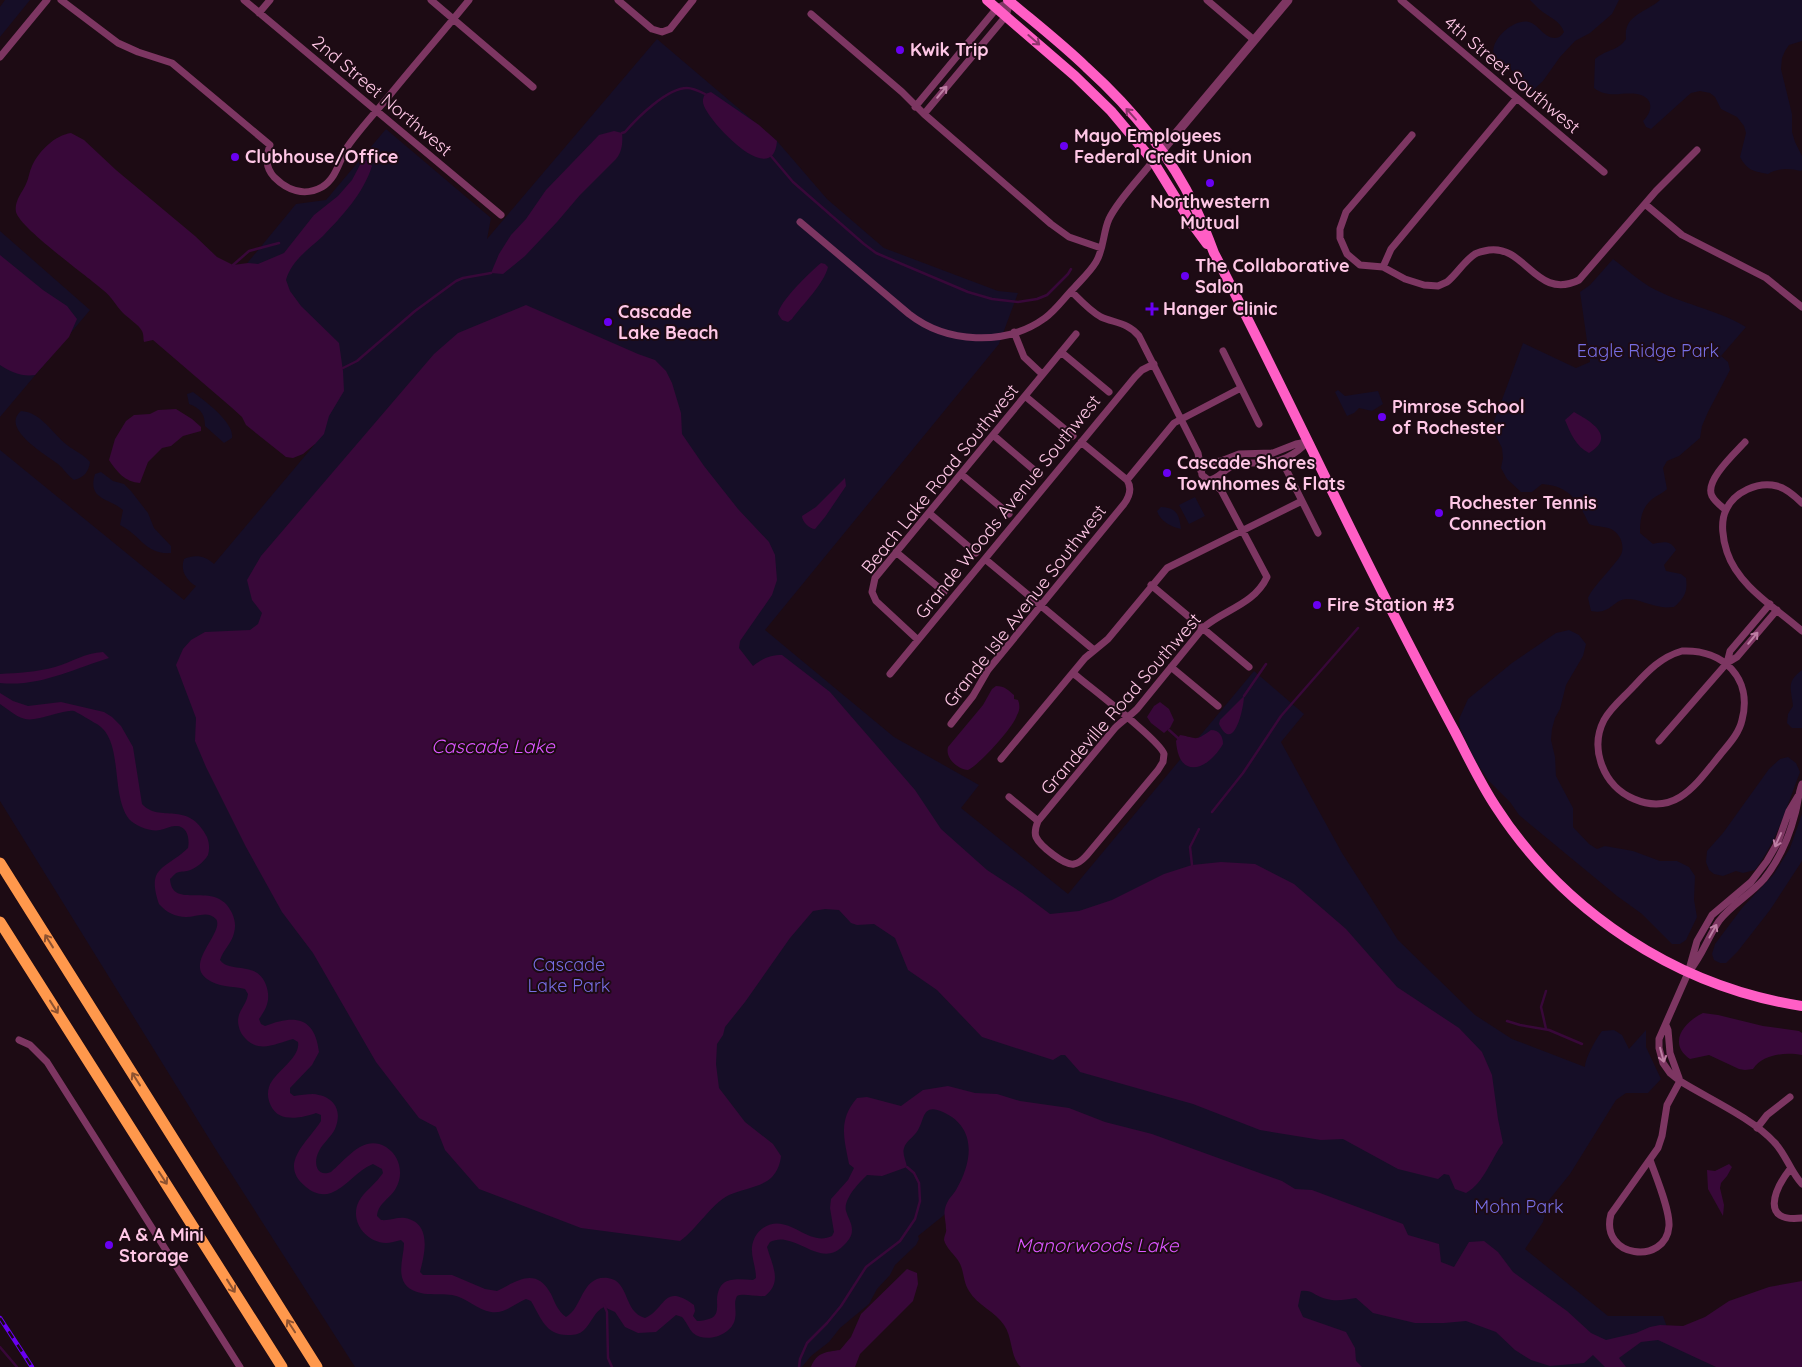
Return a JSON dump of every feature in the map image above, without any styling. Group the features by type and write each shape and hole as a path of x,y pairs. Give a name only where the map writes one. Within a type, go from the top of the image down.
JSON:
{"highway":[{"path":"0,863 317,1367"},
{"path":"0,922 282,1367"}],"main road":[{"path":"987,0 1097,97 1126,128 1153,161 1190,220 1214,252"},
{"path":"1009,1 1096,76 1162,151 1195,206 1214,252 1413,652 1486,790 1512,830 1536,860 1572,896 1602,920 1644,949 1688,973 1742,992 1802,1006"}],"street":[{"path":"0,57 47,0"},
{"path":"61,0 118,43 172,63 270,145 266,163 270,172 282,184 294,191 311,191 327,183 336,172 346,149 469,0"},
{"name":"2nd Street Northwest","path":"244,0 501,215"},
{"path":"259,12 270,0"},
{"path":"431,0 532,87"},
{"path":"618,0 652,29 662,32 670,28 693,0"},
{"path":"1207,0 1254,40"},
{"path":"800,222 915,319 943,333 978,338 1000,336 1029,327 1045,318 1094,264 1111,214 1288,0"},
{"name":"4th Street Southwest","path":"1401,0 1604,172"},
{"path":"915,107 997,8 1009,1"},
{"path":"924,114 1006,16 1009,1"},
{"path":"811,14 902,92 915,107 1058,229 1078,241 1101,248"},
{"path":"1383,267 1391,249 1516,99"},
{"path":"1412,135 1346,212 1340,229 1340,238 1347,254 1360,264 1383,267 1413,282 1438,286 1447,282 1474,255 1495,249 1509,253 1548,283 1564,285 1579,280 1671,174 1697,150"},
{"path":"1644,204 1682,235 1761,275 1802,308"},
{"name":"Grandeville Road Southwest","path":"1071,291 1097,314 1134,329 1154,364 1198,453 1203,477 1221,490"},
{"path":"1014,332 1024,357 1042,374"},
{"name":"Beach Lake Road Southwest","path":"918,640 879,604 872,592 875,578 1076,334"},
{"path":"1223,351 1259,424"},
{"path":"1061,352 1109,392"},
{"name":"Grande Woods Avenue Southwest","path":"890,674 1135,377 1142,370 1154,364"},
{"path":"1081,442 1127,480 1165,432 1181,419 1241,388"},
{"path":"1025,396 1073,436"},
{"path":"993,435 1040,475"},
{"path":"1201,470 1204,464 1221,461 1239,454 1273,453 1307,442"},
{"path":"1207,480 1214,479 1233,466 1244,463 1269,463 1284,459 1300,450 1307,442"},
{"path":"1726,510 1713,499 1710,488 1715,476 1745,442"},
{"name":"Grandeville Road Southwest","path":"1038,821 1115,728 1137,708 1203,628 1211,621 1249,600 1267,577 1221,490 1217,466 1198,453"},
{"path":"1256,453 1256,463"},
{"path":"1285,467 1318,532"},
{"path":"961,474 1009,514"},
{"name":"Grande Isle Avenue Southwest","path":"951,724 974,696 988,670 1127,501 1130,492 1127,480"},
{"path":"1802,503 1779,486 1759,484 1748,488 1740,494 1726,510 1723,525 1727,552 1746,583 1802,631"},
{"path":"1001,759 1073,673 1094,650 1108,639 1151,585 1170,567 1302,501"},
{"path":"929,513 976,553"},
{"path":"896,552 944,592"},
{"path":"985,559 1094,650"},
{"path":"1151,585 1249,667"},
{"path":"1727,662 1730,651 1770,604"},
{"path":"1659,741 1727,662 1737,657 1777,610"},
{"path":"1701,651 1727,662 1734,672 1743,694 1742,722 1734,737 1695,787 1678,799 1659,804 1635,800 1616,788 1603,769 1598,746 1601,729 1609,712 1651,668 1673,654 1701,651"},
{"path":"1171,667 1218,706"},
{"path":"1009,798 1038,821 1037,839 1062,861 1075,864 1087,854 1158,770 1164,758 1163,750 1160,746 1073,673"},
{"path":"1802,784 1796,813 1777,860 1755,888 1722,917 1697,962 1688,973 1666,1025 1670,1054 1680,1081 1757,1128 1779,1148 1790,1169 1802,1184"},
{"path":"19,1040 30,1046 47,1062 240,1367"},
{"path":"1650,1160 1667,1212 1669,1228 1664,1240 1655,1248 1644,1252 1631,1252 1617,1243 1610,1232 1610,1219 1615,1206 1650,1160 1660,1142 1667,1105 1680,1081"},
{"path":"1757,1128 1767,1115 1790,1097"},
{"path":"1790,1169 1777,1190 1774,1204 1776,1210 1784,1217 1802,1218"}],"green space":[{"path":"5,0 30,0 0,37 0,7"},
{"path":"1530,0 1619,0 1612,14 1590,33 1575,41 1560,57 1543,81 1529,94 1522,92 1515,74 1496,58 1493,49 1504,31 1516,23 1532,23 1544,33 1555,38 1564,32 1560,24"},
{"path":"1660,0 1802,0 1802,41 1789,45 1782,58 1781,69 1792,114 1792,132 1802,156 1801,171 1784,169 1768,174 1748,168 1740,157 1746,133 1744,126 1737,117 1721,109 1715,97 1710,93 1700,91 1691,93 1651,129 1646,127 1643,121 1650,111 1650,104 1645,97 1635,94 1600,92 1594,88 1595,59 1623,43 1626,39 1626,31 1631,20"},
{"name":"Cascade Lake Park","path":"657,39 777,141 827,199 884,248 998,291 1018,293 999,344 765,630 894,737 979,785 961,808 1068,894 1254,671 1304,714 1281,742 1342,853 1398,940 1475,1015 1512,1039 1585,1067 1589,1054 1602,1031 1614,1030 1622,1035 1629,1049 1646,1030 1646,1047 1661,1079 1648,1093 1626,1093 1616,1100 1570,1174 1549,1200 1543,1222 1525,1249 1608,1316 1663,1316 1674,1346 1716,1367 1357,1367 1064,1119 918,1236 919,1239 916,1245 895,1265 890,1275 877,1289 869,1304 840,1328 829,1342 811,1356 802,1367 355,1367 218,1153 0,801 0,450 184,600 196,586 189,581 183,571 184,559 200,557 214,564 315,444 244,267 296,204 326,200 386,129 491,218 487,239"},
{"path":"0,231 90,310 0,417"},
{"name":"Eagle Ridge Park","path":"1613,259 1650,287 1746,327 1721,356 1728,362 1730,370 1708,412 1702,426 1700,438 1679,456 1667,461 1663,468 1667,489 1650,501 1645,508 1640,524 1640,533 1653,544 1669,543 1676,550 1664,565 1666,571 1681,574 1686,578 1685,594 1674,607 1658,606 1627,599 1598,612 1591,611 1588,598 1620,556 1622,545 1620,538 1611,529 1589,524 1577,502 1560,488 1542,484 1532,492 1521,492 1507,479 1501,468 1502,448 1496,436 1498,428 1493,424 1523,343 1576,368 1590,362 1580,292 1590,285"},
{"path":"1338,390 1345,396 1378,391 1383,404 1372,411 1359,408 1347,416 1335,392"},
{"path":"193,392 224,419 232,432 232,438 224,443 205,426 201,412 189,404 187,394"},
{"path":"21,411 28,412 41,419 67,445 90,462 83,476 74,480 58,464 20,433 16,425 16,418"},
{"path":"101,472 113,481 124,484 131,491 148,513 154,528 171,546 171,553 162,553 149,548 120,525 123,510 101,497 94,489 95,474"},
{"path":"1195,497 1205,516 1189,524 1179,505"},
{"path":"1161,507 1174,510 1179,519 1181,529 1163,521 1157,511"},
{"path":"1569,630 1579,635 1586,644 1583,656 1566,685 1560,709 1552,729 1551,740 1555,757 1556,776 1573,808 1573,827 1589,844 1597,849 1605,846 1633,851 1660,861 1677,861 1689,867 1695,876 1694,900 1697,917 1686,940 1680,944 1672,944 1642,914 1617,896 1519,815 1510,802 1488,780 1475,760 1460,728 1459,719 1468,699 1512,663 1556,633"},
{"path":"1802,670 1802,728 1792,728 1787,723 1788,714 1793,706 1791,686 1794,678"},
{"path":"1788,757 1796,763 1800,772 1781,823 1763,859 1755,870 1743,873 1736,871 1723,876 1714,874 1709,870 1706,862 1707,851 1723,833 1769,769 1780,759"},
{"path":"1802,814 1802,861 1770,910 1738,951 1726,963 1714,960 1712,954 1715,944 1742,908 1774,874 1790,848"}],"water":[{"path":"711,92 759,125 777,141 773,154 765,159 754,156 729,138 709,115 704,106 705,94"},
{"path":"614,131 622,133 621,150 616,159 580,195 525,256 503,274 491,273 499,254 511,235 526,219 546,190 599,135"},
{"path":"71,133 84,140 217,257 233,265 258,264 284,253 314,215 338,196 352,180 361,163 367,160 372,166 352,204 323,236 296,261 286,280 290,291 301,306 339,343 343,371 344,391 329,416 324,434 303,454 293,458 286,457 246,425 242,417 153,340 144,342 141,329 123,313 106,293 41,240 20,219 16,212 16,204 35,160 53,140"},
{"path":"0,255 43,290 67,306 77,319 69,337 35,375 17,373 0,365"},
{"path":"821,263 828,267 822,280 792,319 788,322 782,320 778,314 784,302 803,279"},
{"name":"Cascade Lake","path":"526,305 655,360 666,371 672,383 681,413 682,434 704,466 738,509 769,542 775,555 777,580 772,595 740,641 739,648 753,666 766,658 782,655 830,692 915,790 941,829 987,870 1050,914 1079,911 1112,900 1164,874 1192,865 1221,862 1255,864 1294,884 1346,929 1397,987 1459,1028 1482,1052 1492,1075 1503,1143 1478,1183 1466,1193 1455,1189 1449,1175 1444,1174 1438,1179 1398,1169 1343,1139 1321,1140 1260,1130 1193,1104 1080,1072 1065,1055 1061,1055 1053,1060 982,1037 937,990 908,970 895,938 874,924 857,925 851,923 839,910 825,909 813,911 790,938 725,1027 723,1035 717,1044 716,1064 719,1088 745,1122 773,1144 781,1156 772,1177 757,1186 722,1199 680,1241 581,1228 479,1189 445,1150 436,1127 419,1118 376,1062 313,953 282,912 246,847 206,767 195,741 196,718 176,665 183,649 191,640 205,632 250,630 258,624 262,613 252,600 247,580 261,556 434,354 458,333"},
{"path":"176,409 192,419 201,427 201,431 183,436 171,446 162,448 148,462 140,483 130,481 122,476 109,460 115,439 126,421 134,415 150,414 158,410"},
{"path":"1574,412 1593,424 1601,435 1601,441 1597,447 1589,453 1577,443 1565,420"},
{"path":"845,478 846,486 815,529 805,523 802,516 816,507"},
{"path":"103,652 109,658 43,680 15,684 0,683 0,674 48,669 90,654"},
{"path":"996,686 1008,690 1014,695 1014,699 1018,700 1019,704 1018,713 1003,737 980,761 968,770 960,768 950,759 948,747 983,705 992,689"},
{"name":"Manorwoods Lake","path":"0,693 13,701 28,706 61,702 104,712 112,717 121,726 133,747 142,804 149,810 183,815 199,825 208,839 208,855 196,867 175,874 170,879 173,889 178,893 186,895 216,898 225,903 232,913 235,923 234,933 220,960 224,964 250,970 262,977 266,985 268,999 259,1019 261,1024 265,1026 286,1020 302,1021 313,1031 319,1052 312,1065 290,1088 290,1093 294,1096 320,1095 331,1101 337,1110 338,1116 335,1129 317,1155 316,1164 319,1171 322,1173 331,1172 349,1155 370,1144 386,1147 395,1155 400,1177 394,1192 382,1204 377,1216 381,1220 405,1218 414,1221 419,1226 423,1232 425,1248 420,1272 423,1275 452,1275 485,1289 497,1291 519,1280 533,1278 545,1285 555,1304 566,1317 572,1313 583,1293 592,1282 599,1278 608,1278 615,1280 620,1285 633,1310 645,1318 670,1297 676,1296 694,1305 695,1311 693,1316 697,1321 710,1319 716,1313 718,1292 721,1286 729,1280 753,1280 756,1278 752,1247 753,1241 763,1228 772,1224 781,1224 815,1237 832,1236 834,1232 830,1208 831,1199 848,1180 854,1168 849,1164 844,1130 847,1114 857,1098 867,1097 901,1106 923,1090 948,1086 975,1093 997,1094 1020,1101 1069,1108 1105,1122 1152,1134 1282,1181 1295,1189 1312,1190 1403,1224 1408,1235 1439,1244 1441,1262 1454,1267 1469,1242 1484,1241 1498,1252 1513,1272 1567,1311 1591,1333 1606,1340 1660,1325 1683,1326 1705,1317 1729,1301 1769,1287 1802,1281 1802,1367 1716,1367 1658,1340 1641,1342 1619,1358 1626,1367 1605,1367 1593,1355 1584,1363 1550,1366 1531,1360 1515,1350 1496,1332 1466,1321 1415,1323 1373,1313 1356,1298 1332,1300 1311,1292 1301,1291 1298,1306 1303,1317 1346,1332 1355,1348 1356,1361 1362,1367 1021,1367 1017,1363 1007,1330 1001,1320 972,1296 966,1284 961,1265 944,1240 946,1230 944,1213 948,1201 956,1190 966,1169 969,1147 962,1127 954,1119 943,1112 931,1109 925,1114 918,1130 904,1148 903,1153 907,1167 882,1176 867,1175 849,1196 846,1211 852,1232 843,1246 829,1254 814,1251 785,1240 770,1242 767,1247 775,1273 774,1285 765,1296 737,1296 733,1325 718,1336 705,1338 698,1336 693,1333 682,1317 676,1315 656,1332 638,1333 625,1327 615,1312 604,1307 581,1332 573,1335 561,1335 545,1325 531,1301 526,1299 501,1312 491,1312 481,1309 457,1296 427,1294 415,1291 405,1284 401,1274 404,1243 401,1240 386,1243 372,1239 361,1229 356,1215 359,1201 378,1180 383,1173 382,1169 373,1164 362,1170 342,1187 328,1194 321,1194 306,1187 294,1170 298,1153 321,1121 321,1115 316,1113 291,1118 279,1115 271,1106 268,1094 272,1081 295,1054 298,1042 293,1039 268,1046 250,1043 242,1034 238,1025 240,1013 248,994 245,989 215,984 201,972 202,956 215,932 216,919 206,914 186,917 174,915 159,904 156,892 156,875 165,865 188,848 188,836 185,830 179,826 171,826 160,830 152,830 139,826 129,819 123,808 120,796 111,742 97,724 72,711 31,719 21,718 0,704"},
{"path":"1244,696 1240,718 1234,732 1229,734 1224,732 1219,724 1220,720"},
{"path":"1160,702 1169,709 1174,720 1170,728 1164,733 1151,723 1147,717 1154,706"},
{"path":"1211,730 1216,731 1222,738 1223,744 1217,753 1210,760 1195,767 1188,766 1182,762 1178,754 1176,741 1180,735 1196,738"},
{"path":"1703,1013 1763,1026 1799,1031 1802,1033 1802,1055 1775,1055 1762,1060 1753,1069 1745,1070 1709,1055 1690,1059 1683,1053 1679,1040 1684,1027"},
{"path":"1729,1164 1732,1167 1721,1183 1720,1188 1724,1205 1723,1216 1708,1189 1707,1170 1715,1171"},
{"path":"907,1269 917,1273 918,1284 913,1301 860,1354 855,1367 811,1367 819,1356 826,1352 840,1350 851,1337 861,1314"}],"waterway":[{"path":"622,133 662,98 679,89 694,89 705,94"},
{"path":"771,156 793,182 876,253 968,292 992,299 1018,302 1037,299 1047,295 1071,269"},
{"path":"233,265 249,251 279,243"},
{"path":"343,368 357,361 415,311 456,281 491,273"},
{"path":"1212,812 1243,773 1281,716 1358,628"},
{"path":"1244,696 1266,664"},
{"path":"1169,730 1178,738"},
{"path":"1192,865 1190,847 1199,829"},
{"path":"1546,991 1541,1007 1546,1029"},
{"path":"1507,1021 1549,1030 1582,1044"},
{"path":"799,1367 800,1359 807,1343 841,1306 866,1267 900,1241 915,1219 920,1201 919,1183 914,1173 907,1167"},
{"path":"604,1305 607,1312 608,1358 612,1367"},
{"path":"0,1347 17,1367"}],"railway":[{"path":"0,1318 32,1367"}],"place":[{"name":"Kwik Trip","path":"900,50"},
{"name":"Mayo Employees Federal Credit Union","path":"1064,146"},
{"name":"Clubhouse/Office","path":"235,157"},
{"name":"Northwestern Mutual","path":"1210,183"},
{"name":"The Collaborative Salon","path":"1185,276"},
{"name":"Hanger Clinic","path":"1152,309"},
{"name":"Cascade Lake Beach","path":"608,322"},
{"name":"Pimrose School of Rochester","path":"1382,417"},
{"name":"Cascade Shores Townhomes & Flats","path":"1167,473"},
{"name":"Rochester Tennis Connection","path":"1439,513"},
{"name":"Fire Station #3","path":"1317,605"},
{"name":"A & A Mini Storage","path":"109,1245"}],"park label":[{"name":"Mohn Park","path":"1519,1207"}]}
